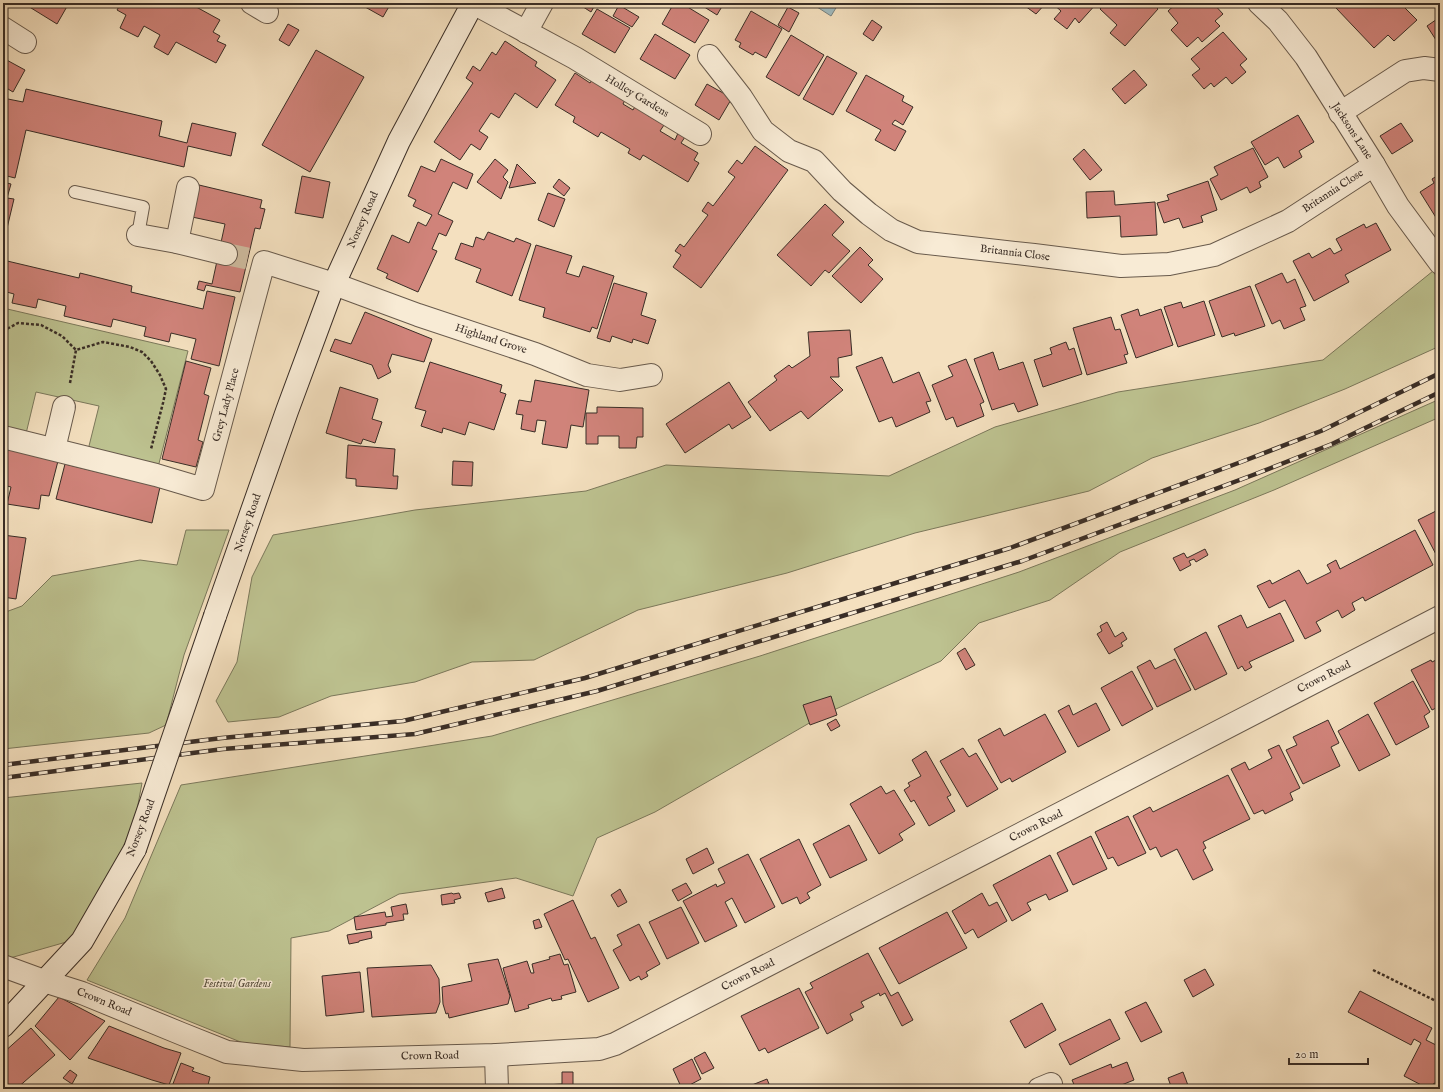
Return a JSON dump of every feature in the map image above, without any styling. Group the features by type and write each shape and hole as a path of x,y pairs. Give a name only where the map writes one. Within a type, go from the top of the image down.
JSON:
{"street":[{"name":"Holley Gardens","path":"473,3 575,58 700,134"},
{"name":"Norsey Road","path":"3,1026 82,941 135,849 215,616 334,284 399,141 473,3"},
{"path":"526,32 542,3"},
{"name":"Jacksons Lane","path":"1259,3 1278,22 1306,57 1398,206 1440,263"},
{"path":"3,28 24,42"},
{"name":"Britannia Close","path":"709,56 741,97 763,131 789,151 814,161 842,191 891,230 918,242 1121,266 1169,264 1214,255 1288,221 1374,165"},
{"path":"1340,113 1405,71 1424,68 1440,70"},
{"path":"177,242 188,188"},
{"path":"138,235 177,242 226,254"},
{"name":"Grey Lady Place","path":"3,437 145,472 203,489 257,260 334,284"},
{"name":"Highland Grove","path":"334,284 418,315 535,354 587,375 620,380 651,375"},
{"path":"54,449 64,408"},
{"name":"Crown Road","path":"3,966 44,981 82,992 227,1052 303,1060 496,1055 599,1049 615,1044 1440,617"},
{"path":"496,1055 497,1089"}],"lane":[{"path":"74,192 143,206 138,235"}],"path":[{"path":"3,331 18,323 41,325 62,336 76,350"},
{"path":"76,350 103,342 130,347 142,352 151,361 160,375 166,389 164,403 145,472"},
{"path":"64,408 76,350"},
{"path":"1373,970 1440,1004"}],"green space":[{"path":"1433,271 1440,282 1440,346 1345,389 1259,423 1152,458 1089,491 915,533 787,573 638,610 534,660 472,662 415,682 331,696 279,717 228,722 216,701 237,662 252,577 273,535 415,510 586,491 666,465 889,476 995,427 1118,392 1323,360"},
{"path":"3,308 188,351 156,475 86,458 99,406 36,392 24,442 3,437"},
{"name":"Festival Gardens","path":"1440,399 1440,417 1274,490 1120,552 1050,600 979,623 941,661 825,714 655,812 597,838 573,896 516,878 399,894 329,931 291,938 290,1047 243,1043 87,980 125,918 181,785 492,736 760,656 1019,572 1235,490"},
{"path":"186,530 229,530 184,655 166,725 149,733 3,749 3,613 22,606 52,576 140,560 177,565"},
{"path":"142,783 127,863 77,939 3,960 3,798"}],"water":[{"path":"815,3 839,3 831,16 814,5"}],"building":[{"path":"23,3 69,3 57,24"},
{"path":"121,3 189,3 220,20 213,32 220,36 217,41 226,45 216,63 176,42 168,55 154,47 160,35 144,26 138,37 120,28 126,15 117,10"},
{"path":"358,3 391,3 383,17"},
{"path":"577,3 596,3 591,12"},
{"path":"674,3 681,3 709,20 695,43 662,24"},
{"path":"698,3 724,3 717,15"},
{"path":"1021,3 1046,3 1036,14"},
{"path":"1052,3 1097,3 1079,23 1075,18 1067,29 1054,19 1061,11"},
{"path":"1105,3 1152,3 1158,9 1125,46 1110,33 1117,25 1100,9"},
{"path":"1177,3 1213,3 1223,14 1215,21 1220,26 1202,42 1198,37 1187,47 1171,30 1178,23 1168,11"},
{"path":"1341,3 1400,3 1417,20 1394,41 1388,35 1374,48 1336,8"},
{"path":"619,5 639,17 632,27 613,16"},
{"path":"788,7 799,13 789,32 778,25"},
{"path":"597,9 630,28 615,53 582,34"},
{"path":"751,11 782,29 766,58 755,52 753,55 739,47 741,43 735,40"},
{"path":"1440,17 1440,38 1436,40 1427,26"},
{"path":"872,20 882,27 873,41 863,34"},
{"path":"288,24 299,30 289,46 279,40"},
{"path":"1223,32 1247,59 1240,65 1246,72 1232,84 1226,77 1214,87 1211,83 1204,89 1192,75 1200,69 1191,59"},
{"path":"655,34 690,55 675,79 640,59"},
{"path":"791,35 824,55 799,96 766,77"},
{"path":"505,41 537,62 535,66 556,80 537,108 515,93 499,118 491,113 479,131 488,137 480,150 471,144 460,160 434,142 473,83 466,78 473,66 480,71 492,52 496,55"},
{"path":"316,50 364,77 310,172 262,145"},
{"path":"827,56 857,73 833,115 803,99"},
{"path":"3,58 25,70 13,92 3,86"},
{"path":"1134,70 1147,85 1125,104 1112,89"},
{"path":"575,73 590,83 595,75 625,100 623,104 633,110 637,103 649,111 647,115 664,125 660,131 675,140 678,133 685,137 681,143 698,153 694,160 699,163 688,182 643,155 640,160 628,153 630,149 601,132 598,137 573,122 575,117 555,105"},
{"path":"866,75 904,96 902,101 913,107 903,125 895,120 892,124 906,131 895,151 875,140 881,130 846,111"},
{"path":"707,84 732,98 719,120 695,105"},
{"path":"26,89 162,121 159,136 187,143 192,123 236,133 231,156 188,146 184,167 26,130 15,178 3,175 3,98 23,102"},
{"path":"1298,115 1314,142 1299,151 1302,157 1284,168 1278,157 1265,165 1251,142"},
{"path":"1401,123 1413,141 1392,154 1380,136"},
{"path":"755,146 788,170 701,288 673,267 681,255 675,251 680,244 684,247 708,215 702,211 708,202 713,206 735,177 728,172 737,160 742,164"},
{"path":"1253,148 1268,177 1259,182 1261,187 1250,193 1247,187 1221,200 1210,179 1218,175 1214,167"},
{"path":"1084,149 1102,170 1090,180 1073,159"},
{"path":"441,159 473,174 467,189 453,182 438,214 453,221 446,236 439,233 432,249 437,251 418,292 386,278 388,274 377,269 392,235 409,243 418,222 426,226 432,215 413,206 416,200 408,196 421,166 435,172"},
{"path":"495,159 508,170 503,177 508,182 501,199 477,182"},
{"path":"517,164 536,183 509,188"},
{"path":"1440,174 1440,224 1420,192 1434,183 1432,179"},
{"path":"302,176 330,182 323,218 295,213"},
{"path":"559,179 570,188 564,196 553,187"},
{"path":"1208,181 1217,210 1201,216 1203,222 1183,228 1179,218 1164,223 1157,203 1169,200 1167,195"},
{"path":"3,182 11,184 7,198 14,199 3,245"},
{"path":"199,185 262,200 260,208 265,209 260,229 255,228 240,292 206,285 204,291 197,289 199,281 212,284 225,224 192,217"},
{"path":"1114,191 1115,205 1155,202 1157,235 1121,237 1120,216 1087,218 1086,192"},
{"path":"548,193 565,199 554,227 538,220"},
{"path":"825,204 844,222 832,235 850,251 829,273 825,270 811,286 777,255"},
{"path":"1376,223 1391,250 1345,275 1349,282 1314,301 1293,261 1309,253 1312,258 1330,248 1334,254 1342,250 1336,239 1364,224 1366,228"},
{"path":"488,232 514,242 516,238 531,244 512,296 476,282 481,269 455,259 461,243 473,247 476,237 484,240"},
{"path":"536,245 572,256 566,273 579,277 583,266 614,276 597,329 592,327 590,332 543,317 545,308 519,300"},
{"path":"860,247 873,260 868,265 883,279 861,303 832,276"},
{"path":"3,260 79,278 80,273 132,286 131,292 203,309 207,291 235,297 219,366 191,359 196,339 171,333 169,342 144,336 146,327 113,319 111,327 64,316 66,306 38,299 36,308 12,303 14,294 3,291"},
{"path":"1282,273 1287,283 1295,279 1306,306 1300,308 1305,320 1284,329 1280,320 1272,324 1255,285"},
{"path":"614,283 647,293 641,315 656,320 648,344 633,339 632,343 612,336 610,342 597,338"},
{"path":"1250,286 1265,326 1235,336 1234,333 1222,337 1209,301"},
{"path":"1204,301 1215,335 1178,347 1164,307 1181,302 1183,308"},
{"path":"1138,309 1140,316 1161,309 1173,345 1136,358 1121,315"},
{"path":"365,312 432,339 424,362 392,354 388,365 391,372 378,379 372,365 330,351 335,339 351,344"},
{"path":"1111,317 1115,330 1120,329 1128,354 1124,355 1127,363 1087,375 1073,328"},
{"path":"850,330 852,355 838,358 839,377 830,377 843,390 808,419 801,411 770,431 748,402 777,380 774,376 789,365 792,368 810,356 808,332"},
{"path":"1066,342 1069,350 1074,348 1082,374 1043,387 1034,360 1052,354 1050,348"},
{"path":"993,352 999,370 1023,362 1038,405 1018,412 1014,403 992,410 974,359"},
{"path":"882,357 893,383 919,372 931,401 926,402 930,412 896,427 892,417 879,422 856,367"},
{"path":"966,359 984,402 980,404 984,416 957,427 953,417 946,420 932,385 953,376 948,366"},
{"path":"186,361 211,368 204,394 209,396 198,440 203,442 196,467 162,459"},
{"path":"430,362 502,385 500,392 506,394 494,430 469,422 465,435 443,428 442,433 421,426 426,411 415,408"},
{"path":"535,380 589,390 583,427 571,425 567,448 542,444 546,421 537,420 535,432 521,429 523,415 516,414 519,400 531,402"},
{"path":"729,382 751,417 732,429 729,424 685,453 666,424"},
{"path":"340,387 378,399 372,419 382,422 375,443 363,439 361,444 326,433"},
{"path":"597,407 643,408 643,437 637,437 636,448 619,448 619,436 598,436 598,444 586,444 586,413 597,413"},
{"path":"348,445 395,449 393,476 398,476 397,489 356,486 356,479 346,478"},
{"path":"3,448 58,461 49,496 41,495 39,509 7,504 11,487 3,485"},
{"path":"453,461 473,462 472,486 452,485"},
{"path":"65,464 160,487 152,523 56,499"},
{"path":"1440,509 1440,562 1418,520"},
{"path":"1415,530 1433,565 1365,601 1363,597 1352,603 1355,610 1342,618 1338,610 1316,622 1321,631 1305,639 1285,600 1269,608 1257,586 1270,580 1272,584 1299,570 1307,584 1331,572 1327,565 1336,560 1340,569"},
{"path":"3,535 26,538 16,599 3,597"},
{"path":"1205,549 1208,555 1196,562 1194,559 1189,561 1191,565 1180,571 1173,558 1184,553 1187,558"},
{"path":"1280,613 1294,641 1249,662 1252,667 1245,671 1242,666 1238,669 1218,626 1241,615 1247,628"},
{"path":"1107,622 1115,637 1123,632 1127,639 1121,643 1123,646 1109,654 1097,634 1102,631 1100,626"},
{"path":"1206,632 1227,674 1195,690 1174,649"},
{"path":"965,648 975,665 966,670 957,653"},
{"path":"1440,658 1440,706 1432,710 1411,670 1431,660 1432,662"},
{"path":"1175,659 1191,690 1157,707 1137,667 1150,660 1155,669"},
{"path":"1132,671 1153,709 1122,726 1101,688"},
{"path":"1413,681 1430,712 1424,716 1429,727 1396,745 1374,703"},
{"path":"831,696 837,715 810,725 803,705"},
{"path":"1096,703 1110,730 1078,747 1058,711 1069,705 1073,715"},
{"path":"1045,714 1066,752 1012,782 1010,778 1001,783 978,740 1000,728 1004,736"},
{"path":"1368,714 1390,755 1359,771 1338,731"},
{"path":"836,719 840,726 831,731 827,724"},
{"path":"1328,720 1339,743 1331,747 1340,766 1303,784 1286,750 1297,745 1293,737"},
{"path":"1279,745 1300,788 1290,793 1293,800 1265,814 1263,810 1254,814 1231,769 1245,762 1249,770 1272,758 1268,750"},
{"path":"963,748 969,757 976,753 998,789 967,807 940,761"},
{"path":"926,751 951,795 947,797 955,811 929,826 914,800 911,802 904,790 910,786 908,783 921,776 912,760"},
{"path":"1228,775 1250,819 1203,842 1206,848 1203,850 1213,870 1193,880 1177,849 1161,857 1156,847 1150,850 1133,816 1150,807 1153,812"},
{"path":"881,786 886,794 894,790 915,824 899,834 903,840 879,854 850,804"},
{"path":"1128,816 1146,853 1118,866 1113,857 1108,859 1095,832"},
{"path":"849,825 867,860 830,878 813,844"},
{"path":"1091,836 1107,869 1073,885 1057,853"},
{"path":"799,839 821,885 807,893 810,898 800,904 797,897 782,904 760,859"},
{"path":"707,848 714,863 693,874 686,859"},
{"path":"748,854 775,907 745,923 732,898 725,902 737,926 705,942 683,901 716,884 717,887 725,883 718,869"},
{"path":"1050,855 1068,891 1049,900 1046,894 1027,903 1031,910 1012,921 993,885"},
{"path":"686,883 692,893 678,901 672,890"},
{"path":"502,888 505,898 488,902 485,893"},
{"path":"620,889 627,902 618,907 611,895"},
{"path":"459,893 461,898 454,900 455,903 442,905 441,895"},
{"path":"982,893 989,906 997,902 1007,921 978,938 973,929 965,934 952,911"},
{"path":"573,900 591,939 595,937 619,988 588,1002 568,959 565,960 544,914"},
{"path":"406,904 408,914 403,914 404,920 386,923 386,925 356,930 354,917 385,912 386,917 393,916 391,907"},
{"path":"681,907 699,943 667,959 649,922"},
{"path":"947,912 967,948 899,984 879,948"},
{"path":"539,919 542,927 535,929 533,921"},
{"path":"639,924 660,964 646,972 648,976 641,980 639,976 630,981 613,950 622,945 617,935"},
{"path":"371,931 372,938 349,944 347,935"},
{"path":"868,953 891,996 898,992 913,1020 902,1026 885,993 880,996 879,993 861,1002 864,1007 850,1014 853,1020 827,1034 805,992 813,988 810,983"},
{"path":"560,954 564,965 568,964 576,992 561,996 562,999 552,1001 551,998 528,1005 529,1008 515,1012 503,968 527,961 531,973 534,973 532,964 550,959 549,957"},
{"path":"498,959 510,996 508,1004 449,1018 443,1004 442,987 472,981 468,964"},
{"path":"431,965 439,979 440,1002 436,1013 372,1017 367,968"},
{"path":"1205,969 1214,985 1193,997 1184,980"},
{"path":"360,972 364,1012 326,1016 322,976"},
{"path":"799,988 819,1028 768,1053 765,1048 759,1051 741,1016"},
{"path":"1360,991 1432,1028 1426,1040 1440,1047 1440,1086 1434,1083 1431,1089 1429,1089 1404,1076 1421,1043 1414,1039 1411,1045 1348,1012"},
{"path":"59,997 105,1021 70,1060 35,1026"},
{"path":"1146,1002 1162,1032 1141,1042 1125,1012"},
{"path":"1042,1003 1056,1030 1025,1048 1010,1021"},
{"path":"1110,1019 1120,1039 1070,1065 1059,1044"},
{"path":"109,1026 164,1048 181,1053 169,1085 88,1058"},
{"path":"31,1028 55,1055 16,1089 3,1089 3,1053"},
{"path":"705,1052 714,1068 702,1074 694,1058"},
{"path":"692,1059 701,1079 682,1089 673,1069"},
{"path":"1127,1062 1134,1080 1119,1086 1120,1089 1076,1089 1072,1080 1111,1064 1112,1068"},
{"path":"181,1063 194,1068 192,1071 210,1077 208,1085 211,1086 210,1089 171,1089"},
{"path":"70,1070 77,1075 72,1084 63,1078"},
{"path":"562,1072 573,1072 573,1085 600,1085 600,1089 546,1089 545,1085 562,1084"},
{"path":"1183,1072 1189,1088 1172,1089 1168,1078"},
{"path":"767,1079 771,1089 742,1089"}],"tunnel":[{"path":"226,254 250,259"}],"railway":[{"path":"3,765 222,738 403,721 585,678 1010,548 1321,431 1440,373"},
{"path":"3,778 223,749 415,734 597,691 1022,561 1332,444 1440,392"}]}
